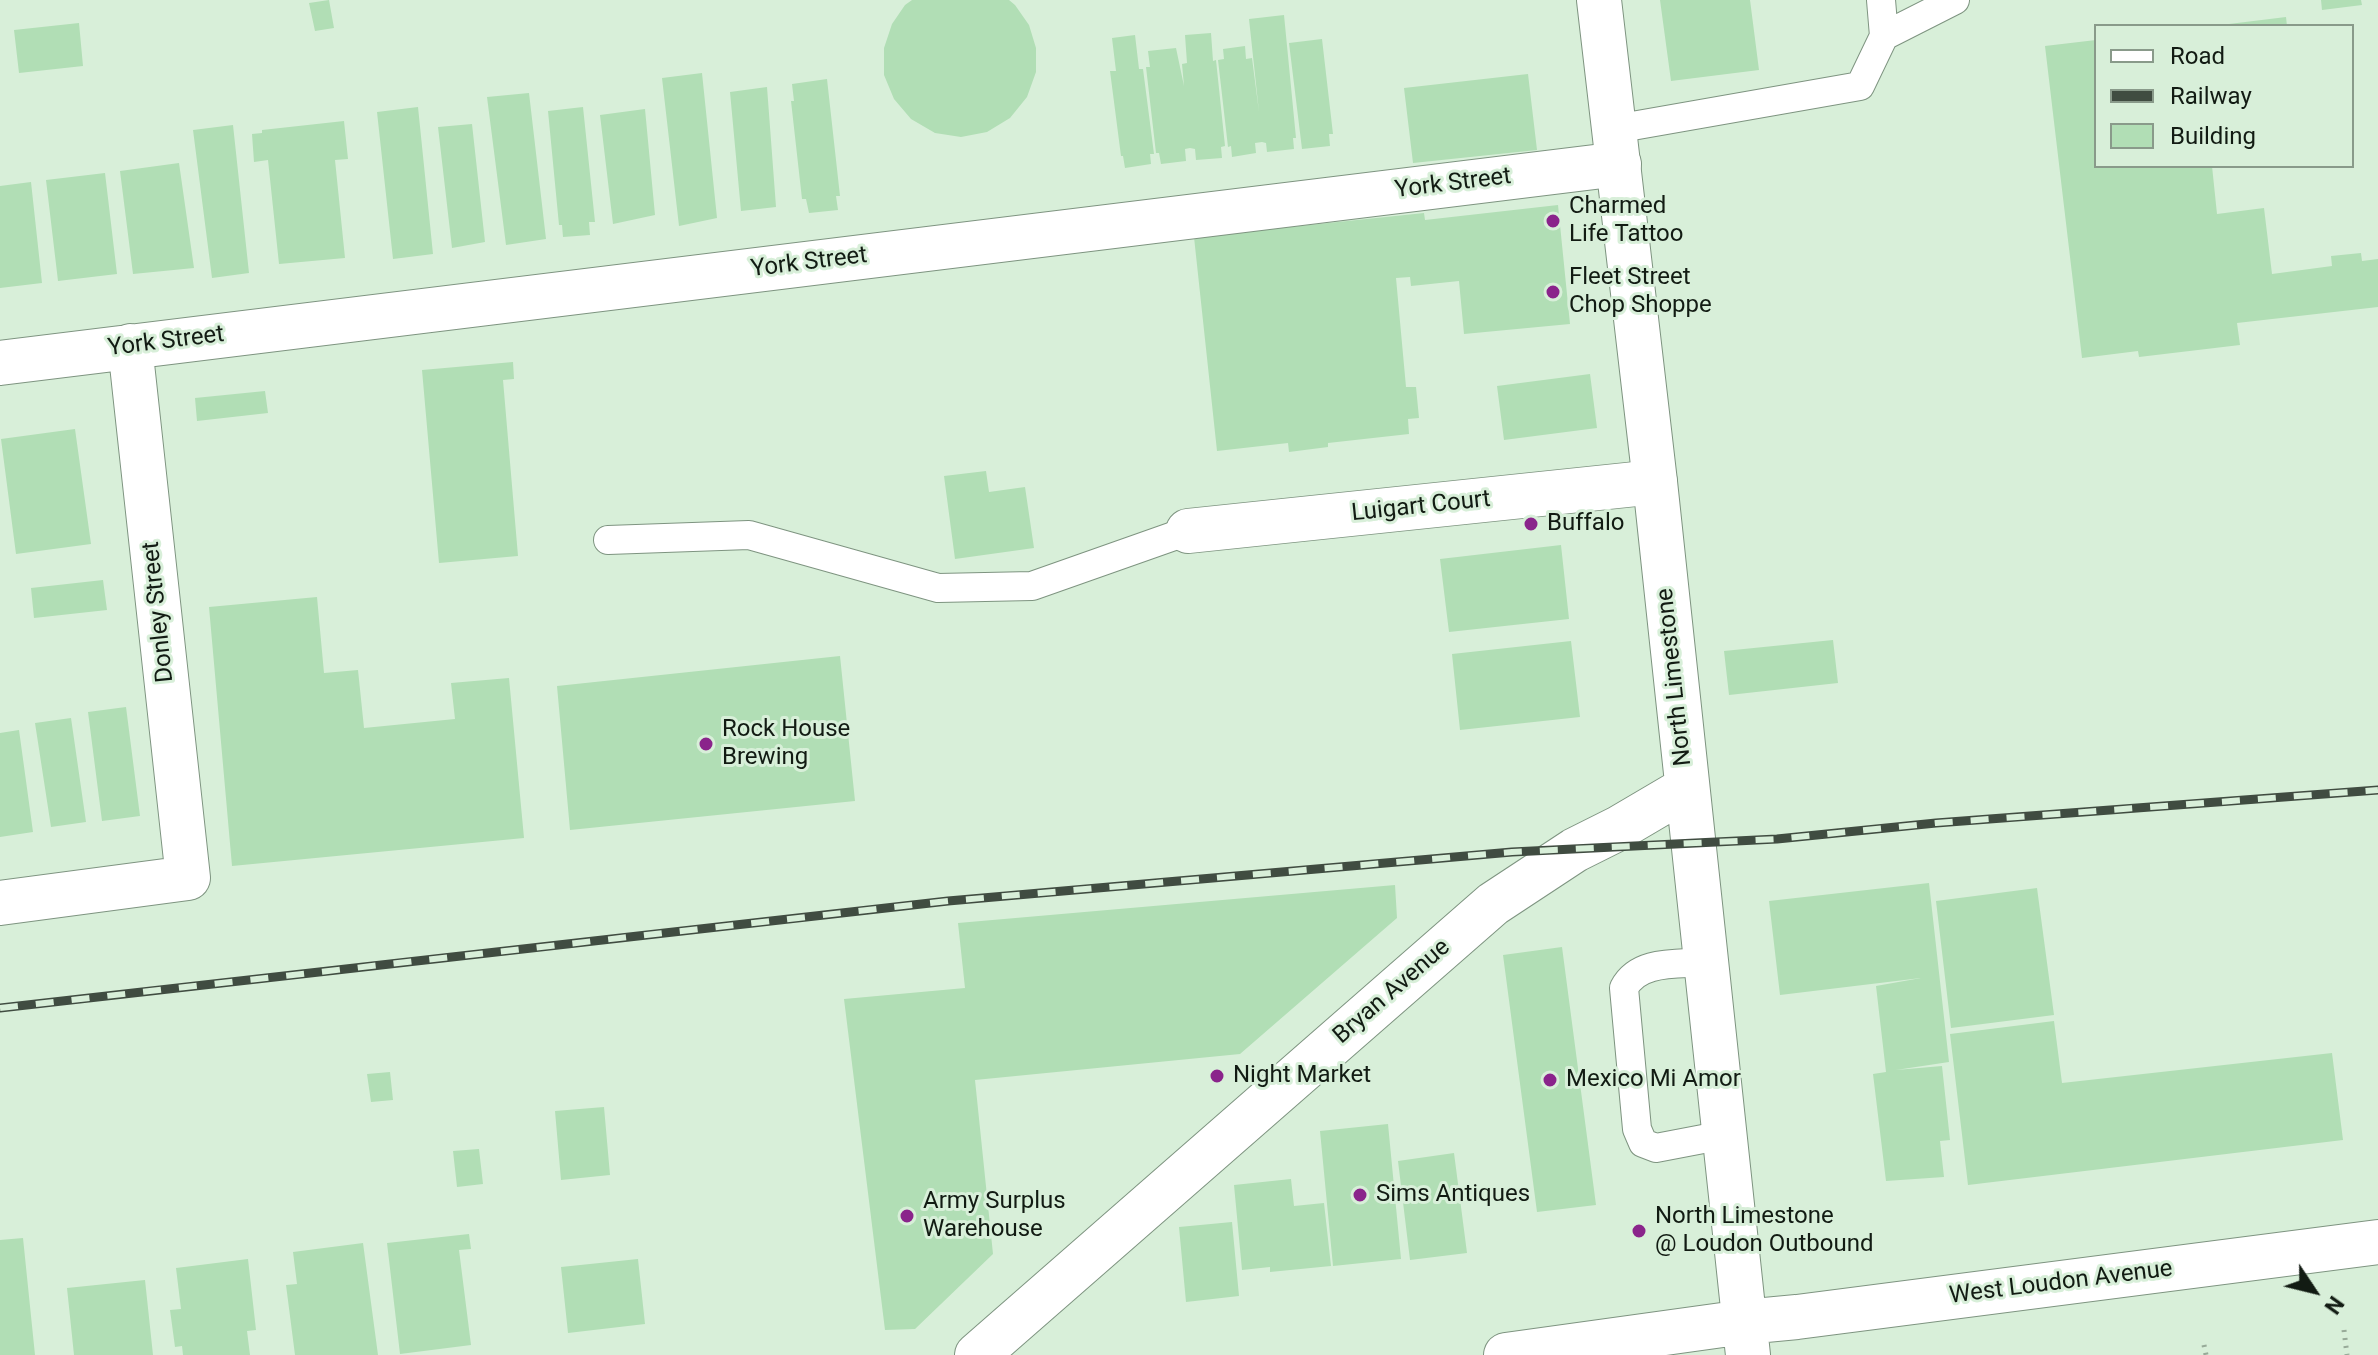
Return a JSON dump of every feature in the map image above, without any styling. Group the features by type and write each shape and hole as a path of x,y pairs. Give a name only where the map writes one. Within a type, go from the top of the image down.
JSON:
{"street":[{"name":"North Limestone","path":"1599,0 1655,482 1746,1338"},
{"name":"York Street","path":"0,363 1617,146"},
{"name":"Donley Street","path":"0,903 188,878 130,346"},
{"name":"Luigart Court","path":"1188,531 1655,482"},
{"name":"Bryan Avenue","path":"977,1355 1493,904 1575,850 1687,788"},
{"name":"West Loudon Avenue","path":"1506,1355 1746,1338 1797,1317 2378,1242"}],"lane":[{"path":"1617,146 1860,86 1884,36 1881,0"},
{"path":"1884,36 1955,0"},
{"path":"608,540 749,535 938,588 1032,586 1188,531"},
{"path":"1707,962 1644,968 1629,977 1624,988 1637,1129 1643,1143 1656,1148 1724,1135"}],"path":[{"path":"2344,1330 2347,1355"},
{"path":"2204,1345 2206,1355"}],"building":[{"path":"329,0 334,28 315,31 309,3"},
{"path":"912,0 1009,0 1015,5 1029,25 1036,48 1036,72 1027,97 1010,118 987,132 961,137 935,133 911,119 894,99 884,75 884,48 892,24"},
{"path":"1660,0 1750,0 1759,70 1671,81"},
{"path":"2321,0 2361,0 2362,5 2322,10"},
{"path":"1284,15 1296,138 1293,138 1294,149 1267,152 1266,143 1262,142 1255,143 1256,153 1232,157 1231,146 1228,147 1218,60 1224,59 1223,49 1245,46 1246,59 1252,58 1259,112 1249,19"},
{"path":"2286,17 2287,24 2229,24"},
{"path":"79,23 83,66 19,73 14,30"},
{"path":"1211,33 1225,146 1221,147 1222,158 1196,160 1195,149 1190,148 1185,149 1186,161 1161,164 1159,153 1156,153 1146,67 1150,67 1148,51 1176,48 1184,86 1182,64 1187,63 1185,35"},
{"path":"1135,35 1139,69 1143,69 1154,154 1150,154 1151,164 1125,168 1110,71 1116,71 1112,38"},
{"path":"1322,39 1333,134 1329,134 1330,146 1302,149 1289,43"},
{"path":"2094,40 2094,168 2212,168 2217,214 2264,208 2272,274 2332,266 2331,256 2361,253 2362,261 2378,259 2378,307 2237,323 2240,345 2139,357 2138,351 2082,358 2045,46"},
{"path":"702,73 717,218 679,226 662,78"},
{"path":"1528,74 1537,150 1413,163 1404,88"},
{"path":"827,79 840,196 836,196 838,210 809,213 806,199 802,199 791,101 794,101 792,84"},
{"path":"767,87 776,207 741,211 730,92"},
{"path":"529,93 546,239 506,245 487,97"},
{"path":"418,107 433,254 393,259 377,112"},
{"path":"583,107 595,222 589,222 590,235 563,237 562,225 559,225 548,111"},
{"path":"645,109 655,215 613,224 600,115"},
{"path":"344,121 348,159 335,160 345,258 279,264 268,160 254,162 252,134 262,133 262,130"},
{"path":"472,124 485,242 452,248 438,127"},
{"path":"233,125 249,273 212,278 193,130"},
{"path":"179,163 194,268 133,274 120,171"},
{"path":"105,173 117,274 58,281 46,180"},
{"path":"31,182 42,283 0,288 0,186"},
{"path":"1558,205 1570,324 1464,334 1459,281 1411,286 1410,277 1396,278 1406,387 1416,387 1419,418 1408,419 1409,434 1328,443 1328,447 1289,452 1288,443 1217,451 1194,237 1424,213 1425,220"},
{"path":"513,362 514,379 503,380 518,556 439,563 422,370"},
{"path":"1590,374 1597,428 1504,440 1497,386"},
{"path":"265,391 268,413 197,421 195,398"},
{"path":"75,429 91,544 16,554 1,439"},
{"path":"986,471 989,492 1025,487 1034,548 955,559 944,476"},
{"path":"1561,545 1569,619 1449,632 1440,559"},
{"path":"103,580 107,610 34,618 31,588"},
{"path":"317,597 324,673 358,670 364,728 455,719 451,683 509,678 524,838 232,866 209,607"},
{"path":"1833,640 1838,683 1729,695 1724,651"},
{"path":"1571,641 1580,717 1460,730 1452,654"},
{"name":"Rock House Brewing","path":"840,656 855,801 570,830 557,686"},
{"path":"126,707 140,816 102,821 88,712"},
{"path":"71,718 86,822 51,827 35,723"},
{"path":"19,730 33,832 0,837 0,733"},
{"path":"1929,883 1949,1062 1896,1070 1942,1066 1950,1140 1940,1141 1944,1177 1886,1181 1873,1074 1886,1072 1876,986 1921,978 1780,995 1769,901"},
{"path":"1395,885 1397,918 1240,1054 975,1080 993,1254 915,1329 885,1330 844,999 965,988 958,923"},
{"path":"2037,888 2054,1015 1951,1028 1936,901"},
{"name":"Mexico Mi Amor","path":"1562,947 1596,1205 1537,1212 1503,955"},
{"path":"2054,1021 2062,1083 2332,1053 2343,1140 1968,1185 1950,1034"},
{"path":"390,1072 393,1100 371,1102 367,1074"},
{"path":"604,1107 610,1175 561,1180 555,1111"},
{"name":"Sims Antiques","path":"1388,1124 1401,1259 1333,1266 1320,1131"},
{"path":"479,1149 483,1184 457,1187 453,1151"},
{"path":"1454,1153 1467,1253 1410,1260 1398,1161"},
{"path":"1291,1179 1294,1206 1324,1203 1331,1266 1270,1272 1270,1267 1242,1270 1234,1185"},
{"path":"1232,1222 1239,1296 1186,1302 1179,1227"},
{"path":"469,1234 471,1249 459,1250 471,1345 400,1354 387,1243"},
{"path":"23,1238 35,1355 0,1355 0,1240"},
{"path":"363,1243 378,1355 295,1355 286,1285 297,1284 293,1252"},
{"path":"248,1259 256,1330 247,1331 250,1355 183,1355 182,1346 175,1347 170,1310 181,1309 176,1268"},
{"path":"638,1259 645,1324 568,1333 561,1267"},
{"path":"145,1280 153,1355 74,1355 67,1288"}],"railway":[{"path":"0,1008 948,901 1512,852 1777,839 1936,823 2378,790"}],"place":[{"name":"Charmed Life Tattoo","path":"1553,221"},
{"name":"Fleet Street Chop Shoppe","path":"1553,292"},
{"name":"Buffalo","path":"1531,524"},
{"name":"Rock House Brewing","path":"706,744"},
{"name":"Night Market","path":"1217,1076"},
{"name":"Mexico Mi Amor","path":"1550,1080"},
{"name":"Sims Antiques","path":"1360,1195"},
{"name":"Army Surplus Warehouse","path":"907,1216"},
{"name":"North Limestone @ Loudon Outbound","path":"1639,1231"}]}
